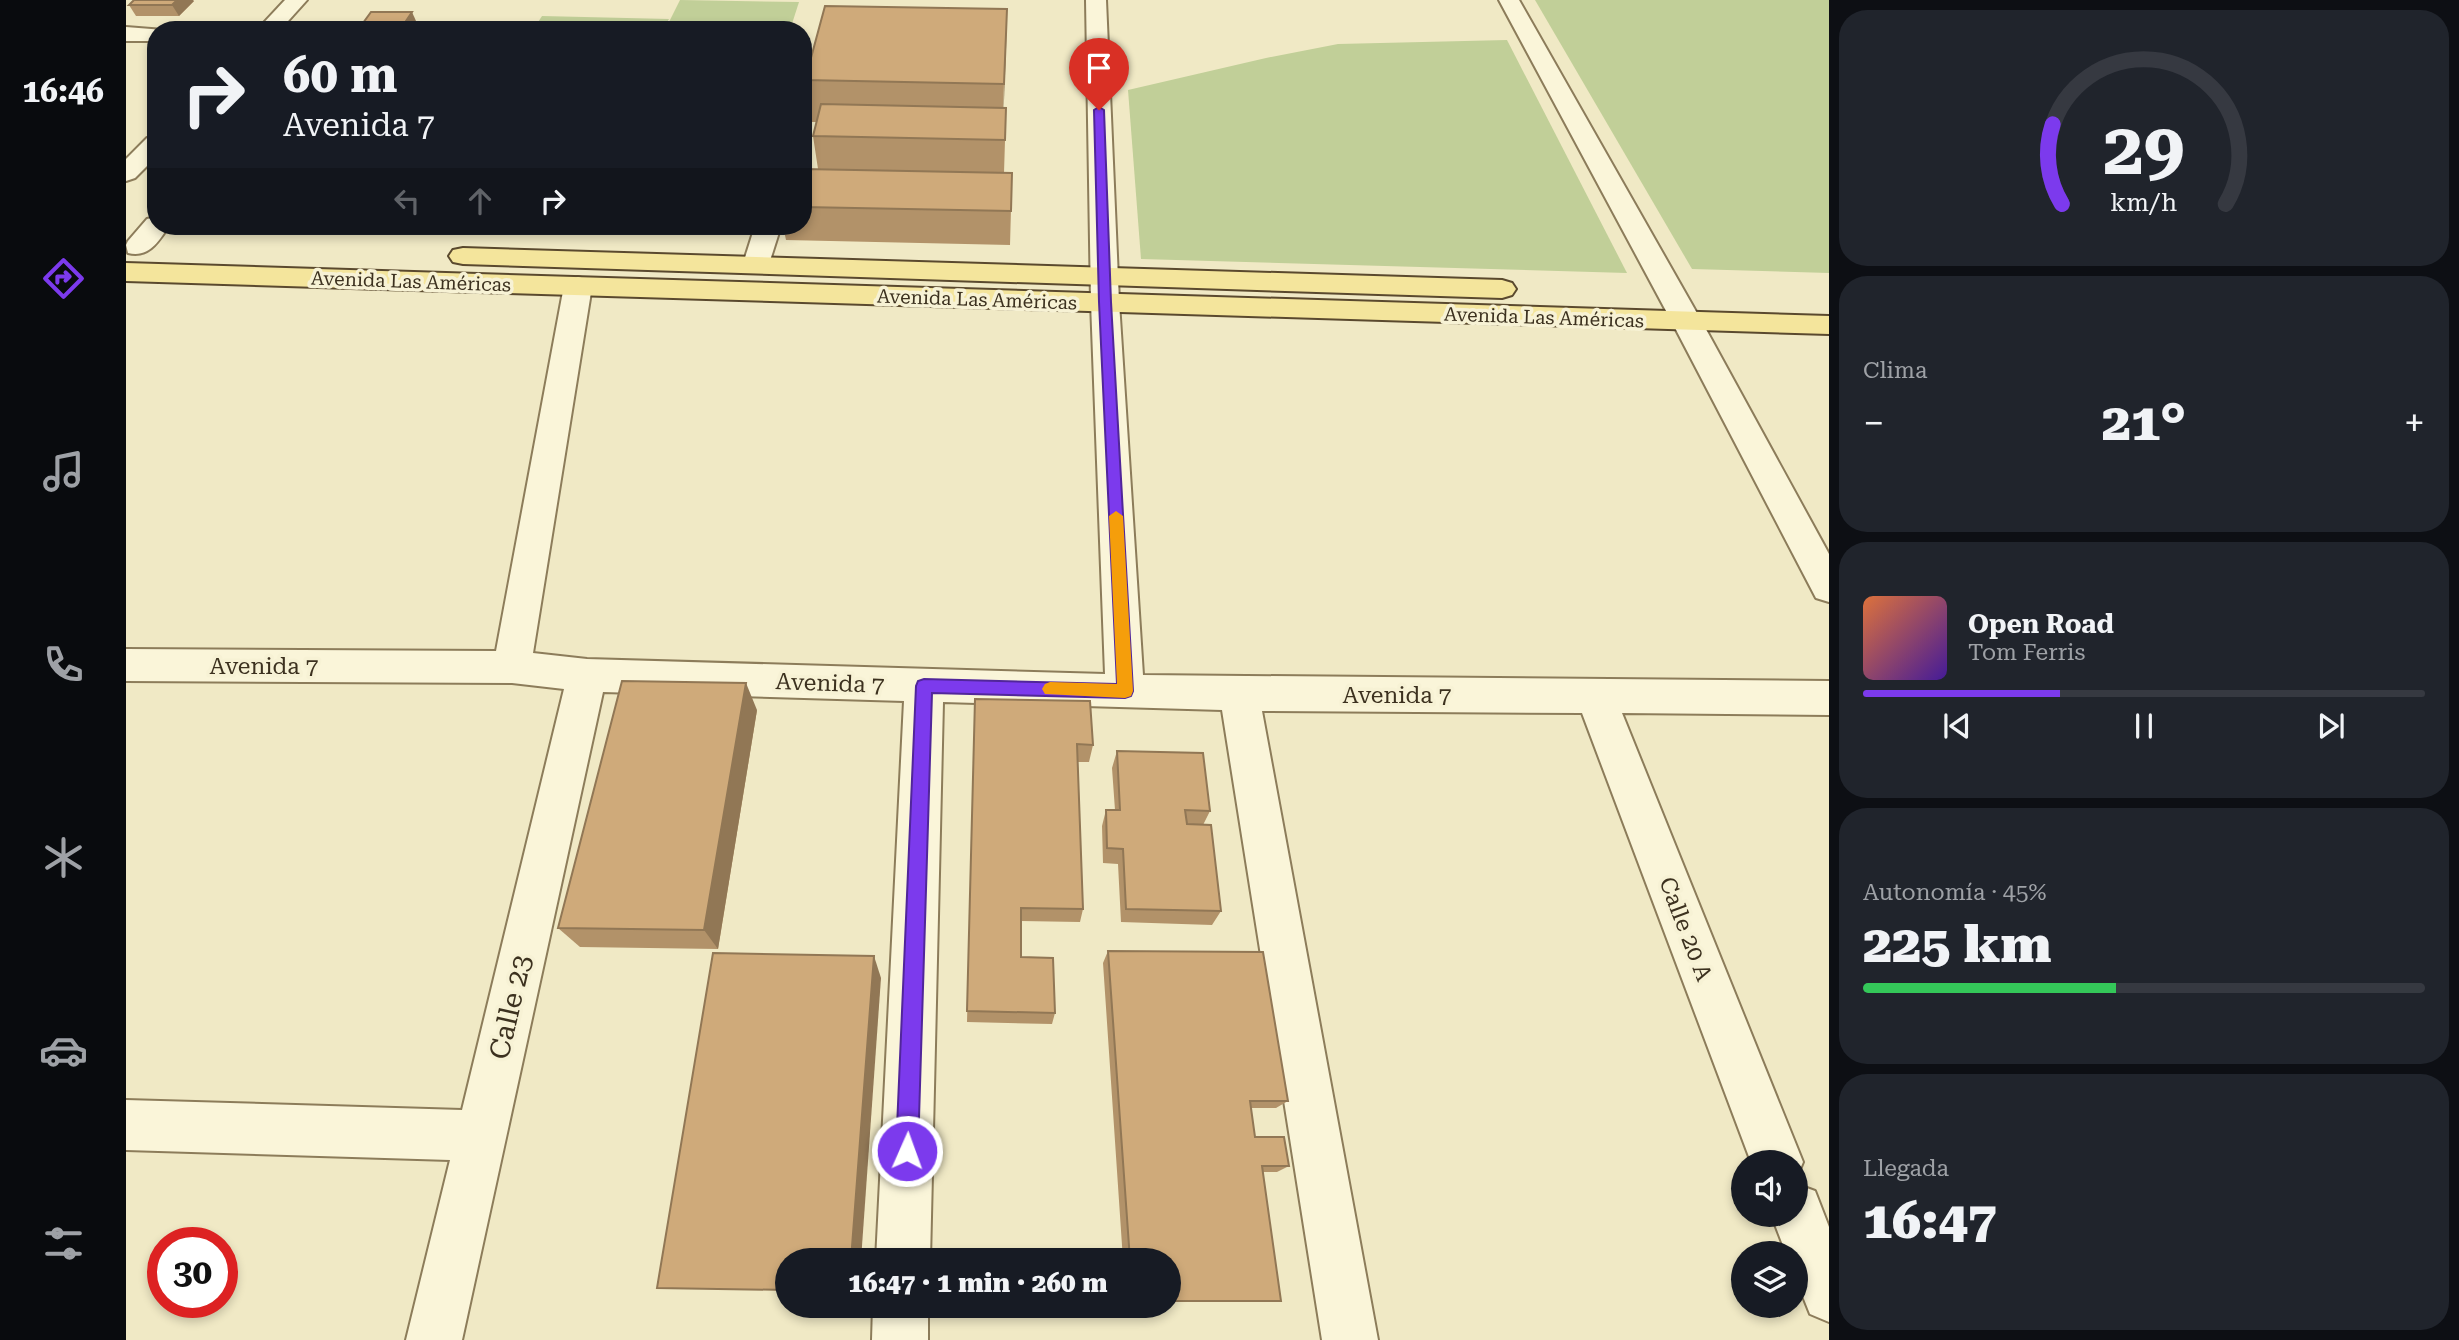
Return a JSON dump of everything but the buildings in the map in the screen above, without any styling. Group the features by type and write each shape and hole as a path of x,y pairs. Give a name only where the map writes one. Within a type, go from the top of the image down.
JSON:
{"main road":[{"name":"Avenida Las Américas","path":"130,255 330,252"},
{"name":"Avenida Las Américas","path":"130,255 578,286 1104,288 1829,299"},
{"name":"Avenida Las Américas","path":"436,255 757,264 1104,288 1687,321 1829,325"}],"street":[{"path":"277,21 297,0"},
{"path":"1096,0 1104,288 1125,691"},
{"path":"1509,0 1687,321 1829,588"},
{"path":"126,34 147,34"},
{"path":"812,77 815,67"},
{"path":"126,173 147,152"},
{"path":"130,255 147,235"},
{"path":"757,264 765,235"},
{"path":"512,667 578,286"},
{"name":"Avenida 7","path":"126,665 512,667 587,675 1239,694 1829,698"},
{"name":"Calle 23","path":"434,1340 587,675"},
{"path":"903,1248 924,686"},
{"path":"1239,694 1350,1340"},
{"name":"Calle 20 A","path":"1595,696 1772,1150"},
{"path":"126,1125 481,1136"},
{"path":"1803,1227 1829,1295"},
{"path":"900,1340 901,1318"}],"green space":[{"path":"680,0 799,2 793,21 670,21"},
{"path":"1535,0 1829,0 1829,273 1692,269"},
{"path":"542,16 669,19 668,21 539,21"},
{"path":"1507,40 1627,273 1141,259 1128,90 1338,44"}],"slow traffic":[{"path":"1050,689 1125,691 1116,516"}],"route":[{"path":"907,1151 924,686 1125,691 1105,302 1099,110"}]}
